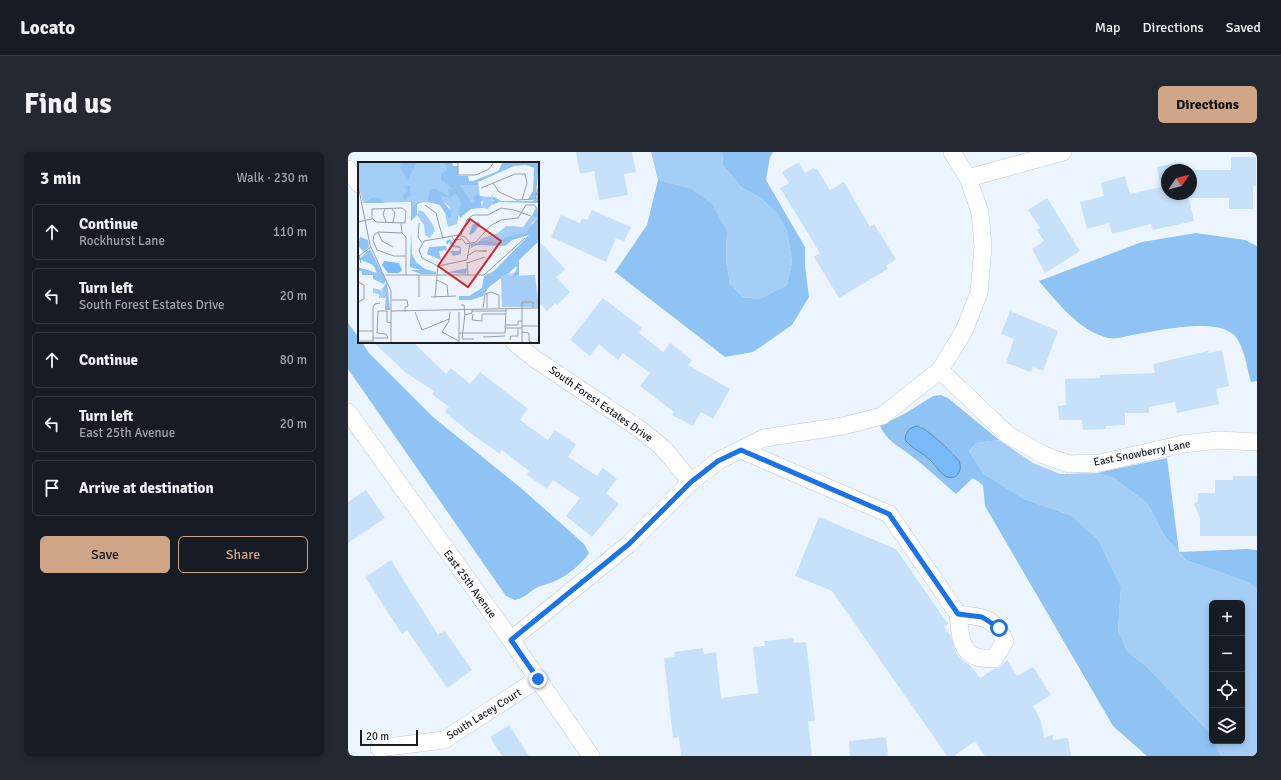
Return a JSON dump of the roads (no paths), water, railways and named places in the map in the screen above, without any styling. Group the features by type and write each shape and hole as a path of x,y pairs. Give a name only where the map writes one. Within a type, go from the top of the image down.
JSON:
{"street":[{"path":"511,640 629,544 691,482 718,461 764,438 843,426 882,416 940,370 964,330 979,293 983,246 980,212 968,178 952,152"},
{"path":"968,178 1063,152"},
{"path":"348,170 358,183"},
{"name":"South Forest Estates Drive","path":"515,343 535,359 641,430 664,449 691,482"},
{"name":"East Snowberry Lane","path":"940,370 1008,434 1044,455 1069,464 1100,463 1197,442 1218,440 1257,442"},
{"name":"East 25th Avenue","path":"348,412 511,640 591,756"},
{"path":"741,450 889,514 958,614"},
{"name":"South Lacey Court","path":"379,748 444,740 538,679"}]}
